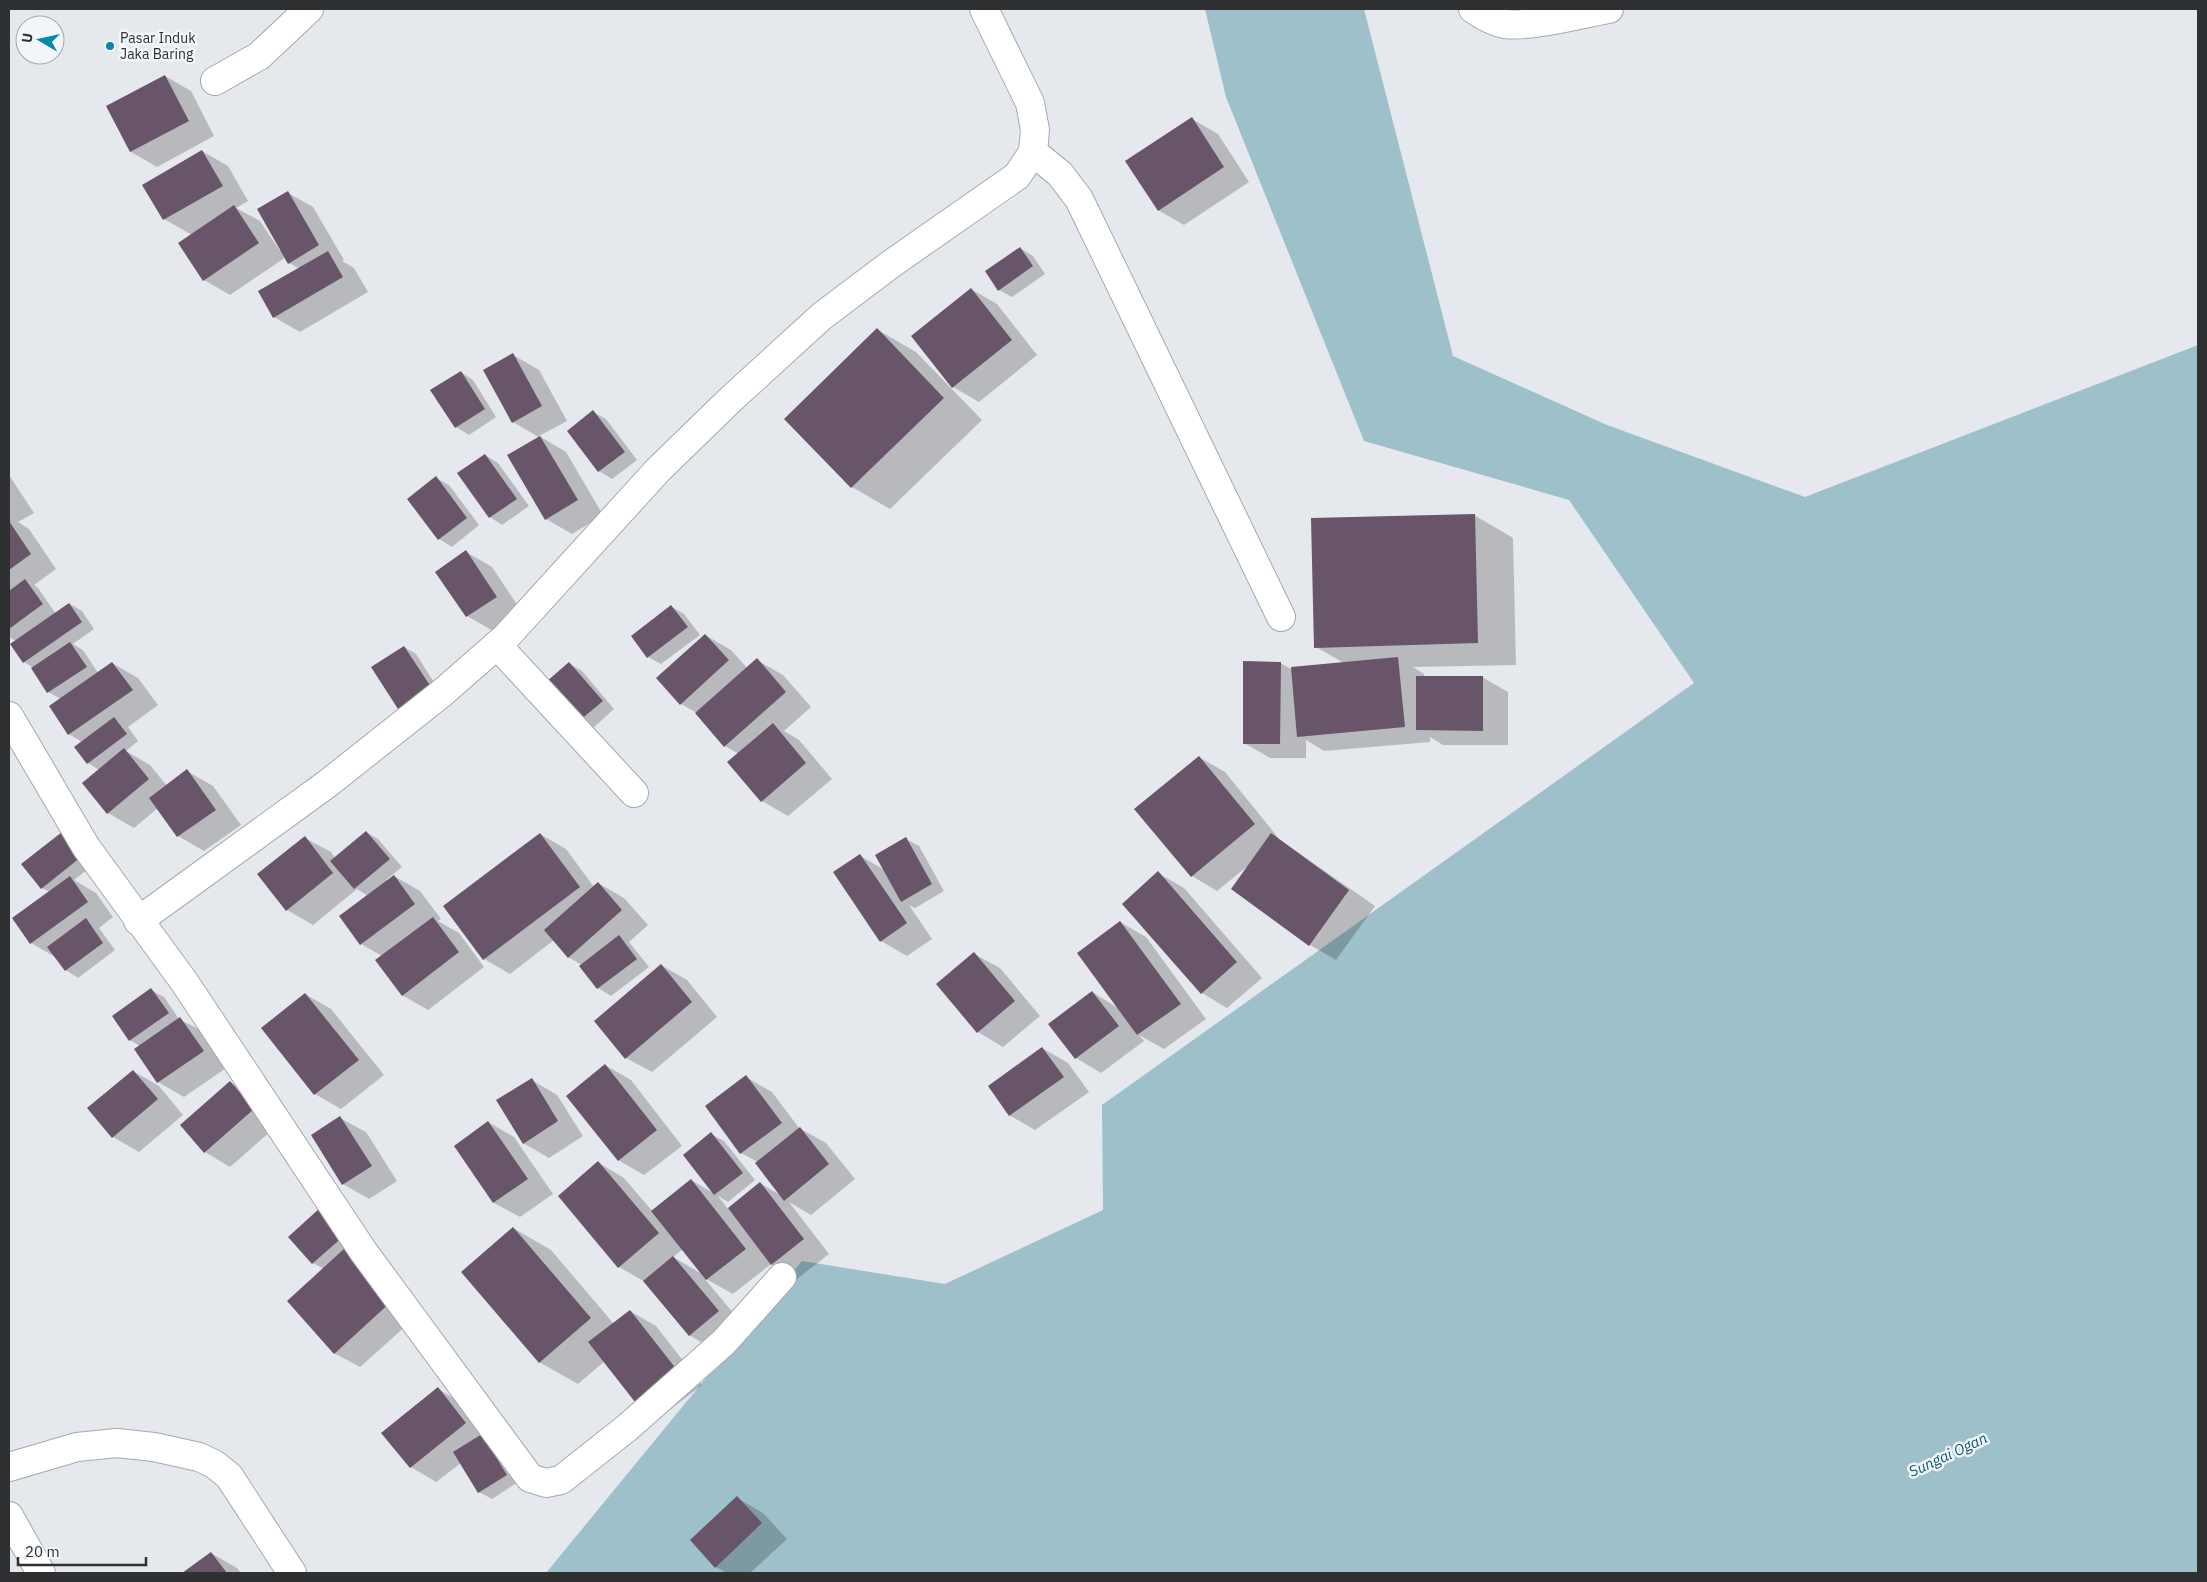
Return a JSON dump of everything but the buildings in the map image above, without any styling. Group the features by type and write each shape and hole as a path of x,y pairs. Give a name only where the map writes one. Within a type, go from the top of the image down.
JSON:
{"street":[{"path":"215,81 259,56 309,9"},
{"path":"138,921 326,784 442,693 497,644 549,592 658,470 730,400 822,316 891,264 1017,176 1032,152 1035,130 1030,103 984,9"},
{"path":"1474,9 1485,18 1504,24 1527,23 1609,9"},
{"path":"1032,152 1060,174 1079,199 1280,617"},
{"path":"497,644 634,793"},
{"path":"9,716 86,847 138,921 185,983 363,1251 530,1478 546,1483 561,1480 628,1428 724,1342 782,1277"},
{"path":"9,1467 77,1446 117,1443 154,1447 199,1457 214,1464 229,1476 292,1573"},
{"path":"9,1516 41,1573"}],"water":[{"name":"Sungai Ogan","path":"1205,9 1364,9 1453,356 1607,425 1805,497 2198,345 2198,1573 546,1573 802,1261 945,1284 1103,1210 1102,1105 1694,683 1569,500 1364,441 1226,97"}],"place":[{"name":"Pasar Induk Jaka Baring","path":"110,46"}]}
